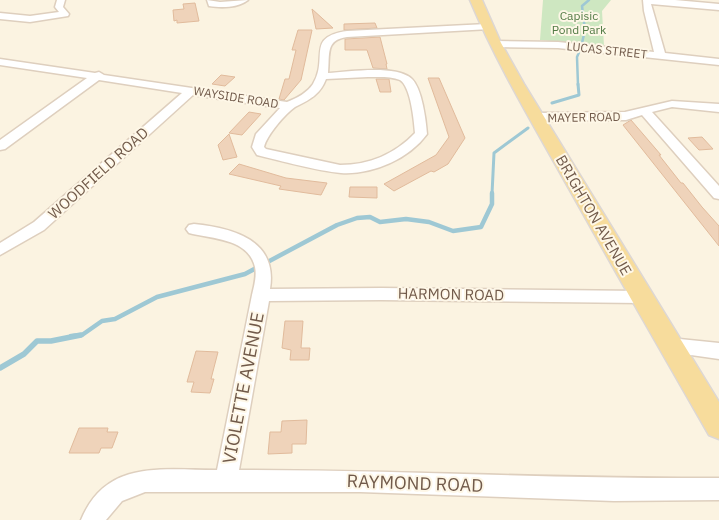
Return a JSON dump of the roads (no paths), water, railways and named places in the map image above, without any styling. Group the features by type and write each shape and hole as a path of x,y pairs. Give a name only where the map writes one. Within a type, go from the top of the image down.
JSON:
{"main road":[{"name":"BRIGHTON AVENUE","path":"476,0 487,27 537,117 640,296 719,426"}],"street":[{"path":"0,16 30,19 65,14 60,6 60,0"},
{"path":"211,0 212,4 216,5 244,0"},
{"path":"660,56 654,27 646,7 647,1 719,7"},
{"path":"289,106 260,137 258,148 262,152 340,169 353,170 377,164 410,144 421,134 410,86 404,78 397,75 324,76 326,42 333,36 347,34 487,27"},
{"name":"LUCAS STREET","path":"496,44 558,45 719,62"},
{"name":"WAYSIDE ROAD","path":"0,62 100,75 289,106 305,99 324,76"},
{"path":"0,71 13,64"},
{"path":"0,146 100,75"},
{"name":"WOODFIELD ROAD","path":"0,250 39,226 192,90"},
{"name":"MAYER ROAD","path":"537,117 626,116 672,104 719,108"},
{"path":"645,111 719,194"},
{"path":"194,230 214,230 250,247 263,268 262,286"},
{"name":"HARMON ROAD","path":"262,286 381,294 640,296"},
{"name":"VIOLETTE AVENUE","path":"226,480 262,286"},
{"path":"670,346 719,350"},
{"name":"RAYMOND ROAD","path":"113,492 145,481 226,480 360,481 614,490 719,489"},
{"path":"93,520 99,507 113,492"}],"waterway":[{"path":"582,43 585,30 582,6 589,0"},
{"path":"578,85 577,57 580,50"},
{"path":"552,103 579,95 578,84"},
{"path":"492,194 494,153 528,128"},
{"path":"80,335 102,321 115,319 157,297 245,274 337,225 357,218 370,217 380,222 406,219 429,222 453,231 481,227 492,204 492,194"},
{"path":"0,368 24,354 37,341 51,341 80,335"},
{"path":"71,336 80,335"}],"park label":[{"name":"Capisic Pond Park","path":"579,22"}]}
